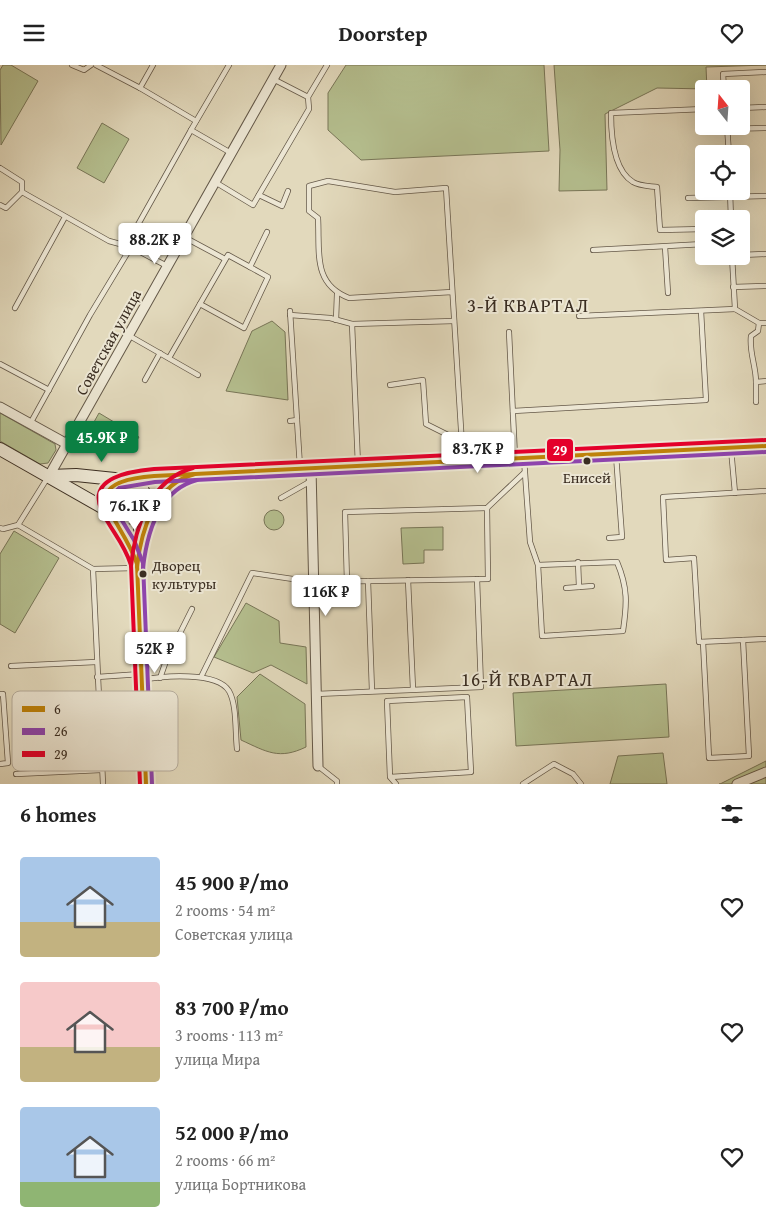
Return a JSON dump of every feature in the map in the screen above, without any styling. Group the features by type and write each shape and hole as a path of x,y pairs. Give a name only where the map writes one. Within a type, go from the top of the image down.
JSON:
{"street":[{"name":"Советская улица","path":"49,476 281,65"},
{"path":"0,407 67,444"},
{"path":"49,476 76,475 126,479 188,474 766,446"},
{"path":"0,449 120,518 131,518 166,486 188,474"},
{"path":"60,457 62,465 76,475"},
{"path":"306,469 311,481 318,766"},
{"path":"137,566 141,538 150,512 167,490 188,474"},
{"path":"137,566 128,538 111,513 105,497 109,487 114,482 126,479 140,485 144,493 137,566 142,691"},
{"path":"145,771 146,784"},
{"path":"737,784 766,773"}],"lane":[{"path":"72,65 84,70 90,65"},
{"path":"96,65 196,121"},
{"path":"140,88 153,65"},
{"path":"30,424 129,247 191,130 229,65"},
{"path":"215,182 253,205 309,109 308,97 327,65"},
{"path":"723,80 723,74 766,72"},
{"path":"273,79 308,97"},
{"path":"750,108 766,107"},
{"path":"695,109 611,113 611,142 625,175 635,184 657,187 660,230 695,229"},
{"path":"750,128 766,128"},
{"path":"191,130 232,153"},
{"path":"0,168 22,182 22,191 6,208 0,205"},
{"path":"452,292 349,298 337,294 326,284 320,273 318,218 309,211 309,187 328,181 395,192 446,189 463,461"},
{"path":"22,191 109,241 129,247 167,267"},
{"path":"259,195 282,206 288,191"},
{"path":"750,195 766,196"},
{"path":"688,198 695,197"},
{"path":"15,308 65,217"},
{"path":"250,267 267,232"},
{"path":"184,237 225,259"},
{"path":"593,250 695,245"},
{"path":"665,247 668,293"},
{"path":"750,255 766,254"},
{"path":"169,358 228,255 268,277 244,328 200,304"},
{"path":"732,265 735,309"},
{"path":"733,287 766,285"},
{"path":"336,320 337,294"},
{"path":"579,316 735,309 759,323 766,323"},
{"path":"513,411 706,401 701,311"},
{"path":"306,469 297,420 290,313 352,324 454,321"},
{"path":"756,402 756,368 750,346 751,337 758,331 759,323"},
{"path":"352,324 358,466"},
{"path":"510,332 513,411 519,458 524,473 530,542 538,565 542,636 623,631 627,598 624,578 617,562 538,565"},
{"path":"128,335 198,375"},
{"path":"145,380 160,353"},
{"path":"0,363 48,390"},
{"path":"390,385 423,380 426,423 462,442"},
{"path":"756,382 766,381"},
{"path":"290,421 297,420"},
{"path":"731,448 736,493"},
{"path":"609,538 622,537 616,453"},
{"path":"347,581 345,512 487,508 524,473"},
{"path":"0,527 3,529 18,525 49,476"},
{"path":"281,498 311,481"},
{"path":"766,491 663,497 666,560 694,558 699,642 766,639"},
{"path":"201,677 252,573 313,582 488,579 487,508"},
{"path":"18,525 93,569 137,566"},
{"path":"578,563 579,587"},
{"path":"93,569 98,691"},
{"path":"316,694 481,687 477,579"},
{"path":"408,580 413,689"},
{"path":"368,581 372,691"},
{"path":"566,587 592,586"},
{"path":"160,678 166,661 192,609"},
{"path":"703,642 709,758 749,756 743,640"},
{"path":"11,666 96,662"},
{"path":"97,677 201,677 223,684 229,691 237,749"},
{"path":"0,694 3,694 8,763 0,764"},
{"path":"390,777 471,772 468,697 387,701 390,777 396,784"},
{"path":"523,784 554,764 574,775 581,784"},
{"path":"318,766 337,781 337,784"},
{"path":"16,774 80,771"},
{"path":"102,771 103,784"}],"green space":[{"path":"3,65 11,65 38,81 1,145 0,70"},
{"path":"346,65 544,65 549,151 361,160 328,130 328,93"},
{"path":"554,65 766,65 706,67 707,80 695,80 695,89 657,88 605,114 607,190 559,191 560,150"},
{"path":"102,123 129,139 104,183 77,168"},
{"path":"272,321 285,332 288,400 226,391 252,331"},
{"path":"0,413 55,444 56,450 48,463 40,464 0,441"},
{"path":"99,413 139,437 133,446 125,443 122,451 103,451 84,440"},
{"path":"274,510 281,513 284,520 281,527 274,530 267,527 264,520 267,513"},
{"path":"443,527 443,550 424,550 424,563 403,564 401,528"},
{"path":"14,531 59,558 15,633 0,624 0,554"},
{"path":"246,603 279,621 280,643 306,647 307,684 271,665 253,673 214,657"},
{"path":"260,674 305,704 306,747 297,751 280,754 266,751 241,740 237,697"},
{"path":"666,684 669,737 516,746 513,693"},
{"path":"663,753 667,784 610,784 618,756"},
{"path":"766,761 766,784 720,784"}],"transit line":[{"name":"29","path":"136,691 131,565 102,511 99,500 100,490 106,483 124,474 154,469 766,440"},
{"name":"6","path":"142,691 137,564 113,517 108,505 107,495 113,486 128,480 154,476 766,446"},
{"name":"26","path":"148,691 143,563 134,540 113,506 111,497 119,488 155,482 766,452"},
{"name":"29","path":"131,566 136,535 141,520 156,493 166,482 178,474 193,468"},
{"name":"6","path":"137,567 142,538 152,510 170,488 181,479 195,474"},
{"name":"26","path":"143,568 152,527 164,503 184,485 197,480"},
{"name":"29","path":"139,771 140,784"},
{"name":"6","path":"145,771 146,784"},
{"name":"26","path":"151,771 152,784"}],"place":[{"name":"Енисей","path":"587,461"},
{"name":"Дворец культуры","path":"143,574"}],"district":[{"name":"3-Й КВАРТАЛ","path":"528,305"},
{"name":"16-Й КВАРТАЛ","path":"527,679"}]}
